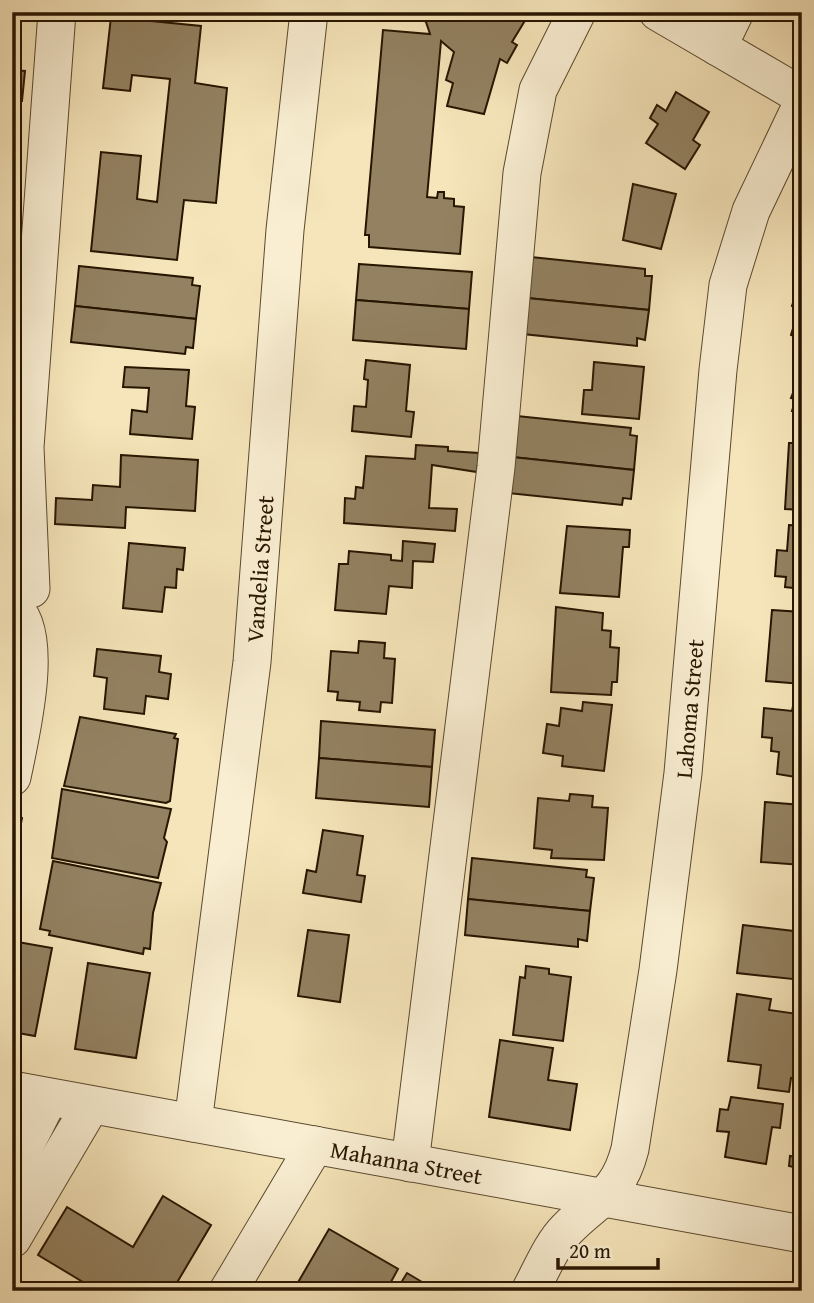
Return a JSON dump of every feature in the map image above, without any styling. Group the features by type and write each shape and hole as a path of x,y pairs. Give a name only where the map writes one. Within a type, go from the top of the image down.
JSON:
{"street":[{"path":"12,777 28,696 29,657 24,624 16,609 22,598 25,447 57,12"},
{"name":"Vandelia Street","path":"193,1123 252,662 285,230 309,12"},
{"path":"410,1163 496,467 522,173 538,90 578,12"},
{"path":"658,12 802,96"},
{"path":"718,47 735,12"},
{"name":"Lahoma Street","path":"530,1291 566,1230 604,1198 624,1172 630,1149 659,970 683,774 718,370 728,285 751,211 802,104"},
{"name":"Mahanna Street","path":"12,1090 802,1234"},
{"path":"12,1171 49,1098"},
{"path":"12,1239 91,1105"},
{"path":"228,1291 315,1145"}],"building":[{"path":"411,12 513,12 526,19 512,42 517,45 507,63 500,59 484,114 447,106 453,83 446,80 454,52 441,41 427,197 437,198 438,192 444,192 444,198 454,199 454,206 464,207 460,254 369,247 369,235 365,235 383,30 430,34 426,22"},
{"path":"111,17 201,26 195,83 227,88 216,203 184,200 177,260 91,251 101,152 141,156 137,199 157,202 170,79 132,75 130,91 103,88"},
{"path":"12,70 25,71 22,101 12,100"},
{"path":"676,92 709,112 693,140 700,145 685,169 646,143 658,124 650,118 657,105 666,111"},
{"path":"633,184 676,194 661,249 623,240"},
{"path":"531,257 645,269 645,276 652,276 649,310 527,298"},
{"path":"359,264 472,272 469,309 356,300"},
{"path":"79,266 193,278 192,285 200,286 196,319 75,306"},
{"path":"802,277 802,339 791,335 799,309 792,306"},
{"path":"527,298 649,310 645,340 637,338 637,346 523,334"},
{"path":"356,300 469,309 466,349 353,340"},
{"path":"75,306 196,319 193,348 186,347 185,354 71,342"},
{"path":"366,360 410,365 406,411 414,412 411,437 352,431 354,406 366,407"},
{"path":"594,362 644,367 639,419 582,414 584,390 592,390"},
{"path":"125,367 189,370 186,406 195,407 192,439 130,434 132,410 147,412 149,388 123,387"},
{"path":"802,370 802,413 792,411 796,399 791,398"},
{"path":"517,416 631,428 630,435 637,436 634,470 512,457"},
{"path":"789,443 802,443 802,510 785,509"},
{"path":"416,445 479,453 477,472 432,465 429,508 457,509 455,531 344,523 345,498 355,499 356,487 363,488 366,456 415,459"},
{"path":"121,455 198,460 195,511 126,507 125,528 55,524 56,498 92,500 93,485 120,487"},
{"path":"512,457 634,470 631,499 623,498 622,505 508,493"},
{"path":"789,525 802,526 802,589 785,587 786,577 775,576 777,550 787,551"},
{"path":"567,526 630,530 629,547 623,547 619,597 560,593"},
{"path":"403,541 435,544 433,562 413,561 412,588 389,586 386,614 335,610 339,564 348,564 349,551 391,555 391,560 402,561"},
{"path":"129,543 185,548 183,570 177,569 176,588 165,587 162,612 123,608"},
{"path":"556,607 603,613 602,630 611,631 610,647 619,648 617,682 612,682 611,695 551,692"},
{"path":"772,610 802,612 802,684 766,681"},
{"path":"359,641 385,643 384,658 395,659 392,703 381,702 380,712 359,710 360,702 337,700 338,692 328,691 331,651 358,653"},
{"path":"97,649 161,656 159,672 171,674 168,699 146,696 144,714 104,709 107,678 94,676"},
{"path":"583,702 612,705 604,771 562,766 563,756 543,753 547,724 559,726 561,708 582,711"},
{"path":"793,706 802,707 802,778 777,774 779,752 771,751 772,738 762,737 764,708 792,711"},
{"path":"80,717 176,734 174,738 178,739 170,801 166,803 64,786"},
{"path":"321,721 435,730 432,767 319,758"},
{"path":"319,758 432,767 429,807 316,798"},
{"path":"62,789 171,809 164,838 167,842 158,878 52,858"},
{"path":"570,794 593,796 592,807 608,808 604,860 551,858 552,850 534,848 538,798 569,801"},
{"path":"765,802 802,805 802,865 761,862"},
{"path":"12,816 22,818 14,860 12,859"},
{"path":"323,830 363,836 357,875 365,876 361,902 303,893 307,870 316,872"},
{"path":"472,858 587,870 586,877 594,878 590,911 468,899"},
{"path":"53,861 161,883 153,913 150,949 144,948 143,954 49,935 50,931 40,929"},
{"path":"468,899 590,911 587,941 578,939 578,947 465,935"},
{"path":"743,925 802,932 802,980 737,973"},
{"path":"308,930 349,935 340,1002 298,996"},
{"path":"12,941 52,948 35,1036 12,1032"},
{"path":"88,963 150,973 136,1058 75,1049"},
{"path":"526,966 549,969 549,974 571,977 563,1041 513,1035 520,977 525,978"},
{"path":"737,994 771,999 769,1010 798,1014 794,1043 802,1044 802,1049 798,1079 791,1078 789,1092 758,1088 761,1065 728,1061"},
{"path":"500,1040 553,1048 548,1080 577,1084 570,1130 489,1117"},
{"path":"731,1097 783,1104 780,1128 772,1127 766,1164 725,1157 729,1132 717,1131 720,1109 728,1110"},
{"path":"802,1130 802,1169 789,1166 790,1156 797,1157"},
{"path":"163,1196 211,1225 172,1291 98,1291 38,1255 67,1207 133,1247"},
{"path":"329,1229 398,1269 386,1291 293,1291"},
{"path":"407,1273 437,1291 396,1291"}]}
